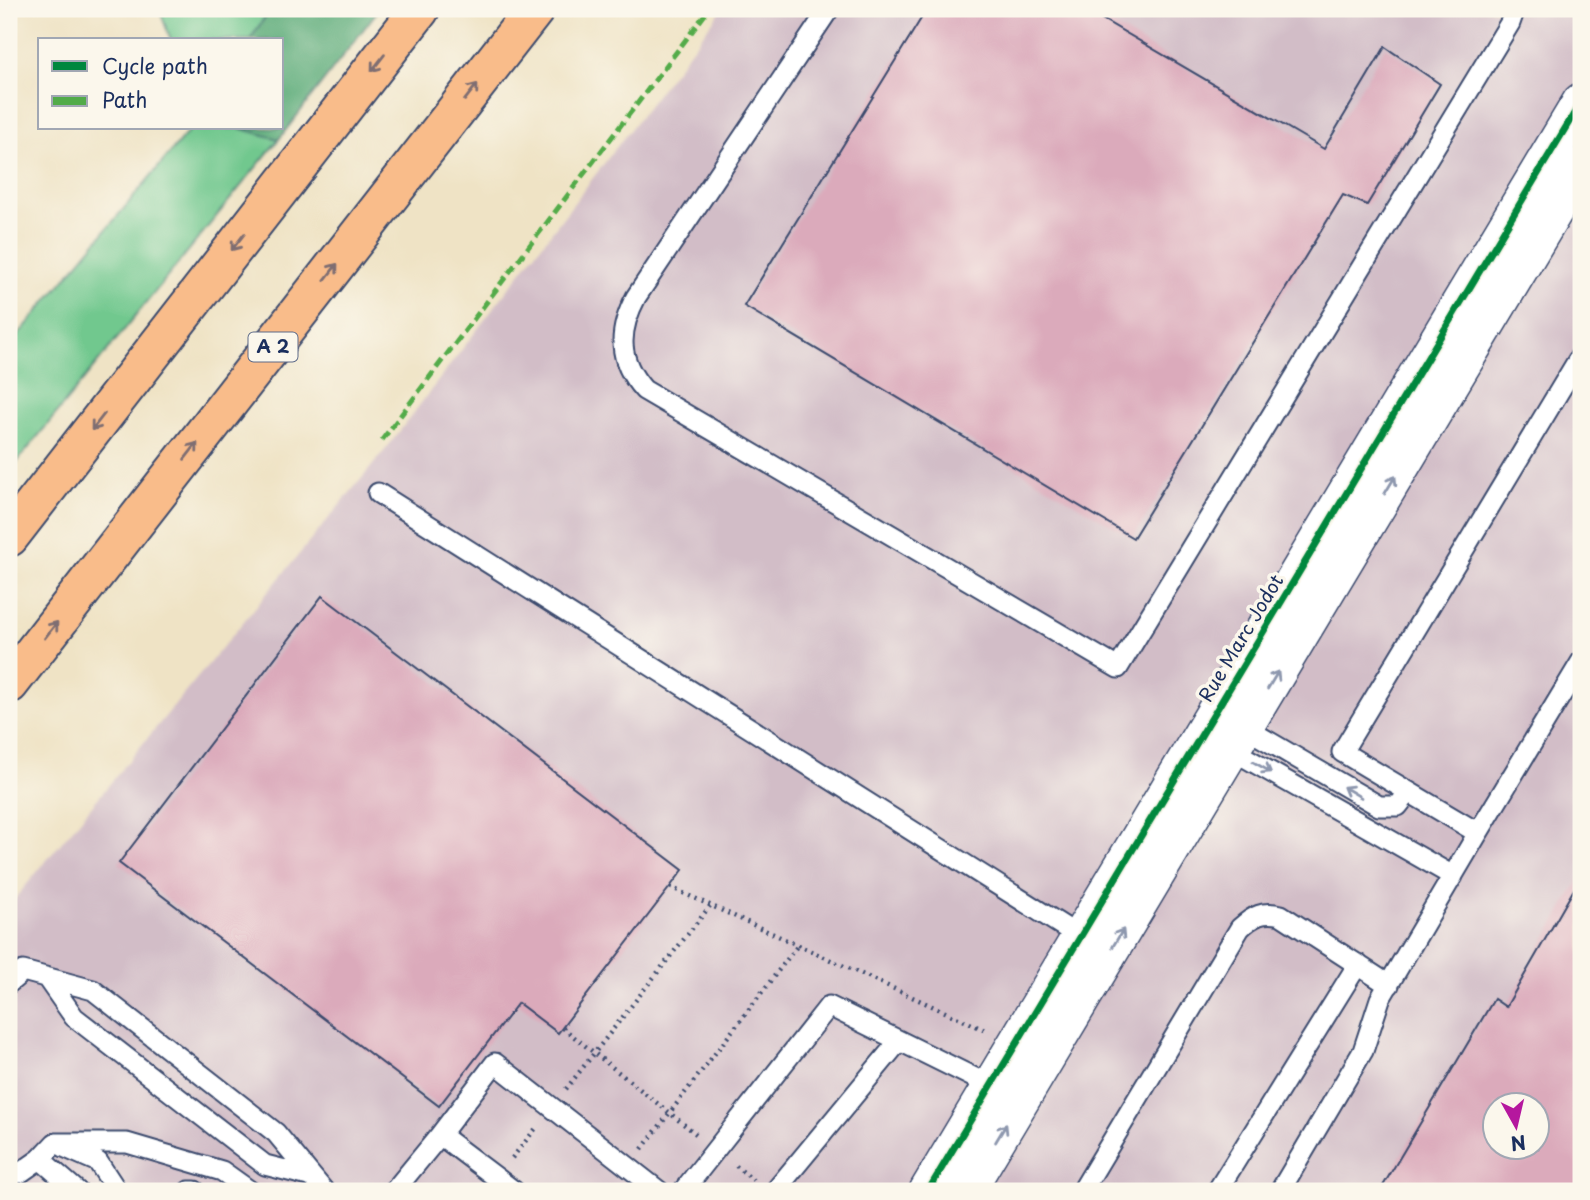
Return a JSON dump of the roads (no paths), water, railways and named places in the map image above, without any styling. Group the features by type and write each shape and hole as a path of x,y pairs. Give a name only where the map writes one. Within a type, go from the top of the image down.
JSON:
{"highway":[{"path":"9,537 420,9"},
{"name":"A 2","path":"9,684 535,9"}],"street":[{"name":"Rue Marc Jodot","path":"966,1191 1223,730 1581,102"},
{"name":"Rue Marc Jodot","path":"928,1191 1080,937 1223,730 1581,166"}],"lane":[{"path":"829,9 632,304 621,340 627,365 644,390 1118,668 1510,23 1515,9"},
{"path":"1478,833 1342,752 1581,355"},
{"path":"378,493 1080,937"},
{"path":"1280,1191 1358,1061 1375,1009 1388,985 1581,662"},
{"path":"1223,730 1379,806 1398,806 1409,793"},
{"path":"1223,730 1453,876"},
{"path":"1082,1191 1240,928 1248,920 1264,912 1281,915 1388,985"},
{"path":"1217,1191 1358,964"},
{"path":"9,983 23,971 93,990 276,1133 324,1191"},
{"path":"46,977 74,1017 265,1165 309,1176"},
{"path":"683,1191 830,1006 991,1086"},
{"path":"766,1187 899,1041"},
{"path":"394,1191 495,1063 659,1191"},
{"path":"440,1135 513,1191"},
{"path":"55,1143 98,1162 117,1191"},
{"path":"9,1169 20,1173 40,1159 55,1143 127,1143 222,1171 250,1191"},
{"path":"40,1159 77,1191"},
{"path":"189,1191 195,1191"}]}
